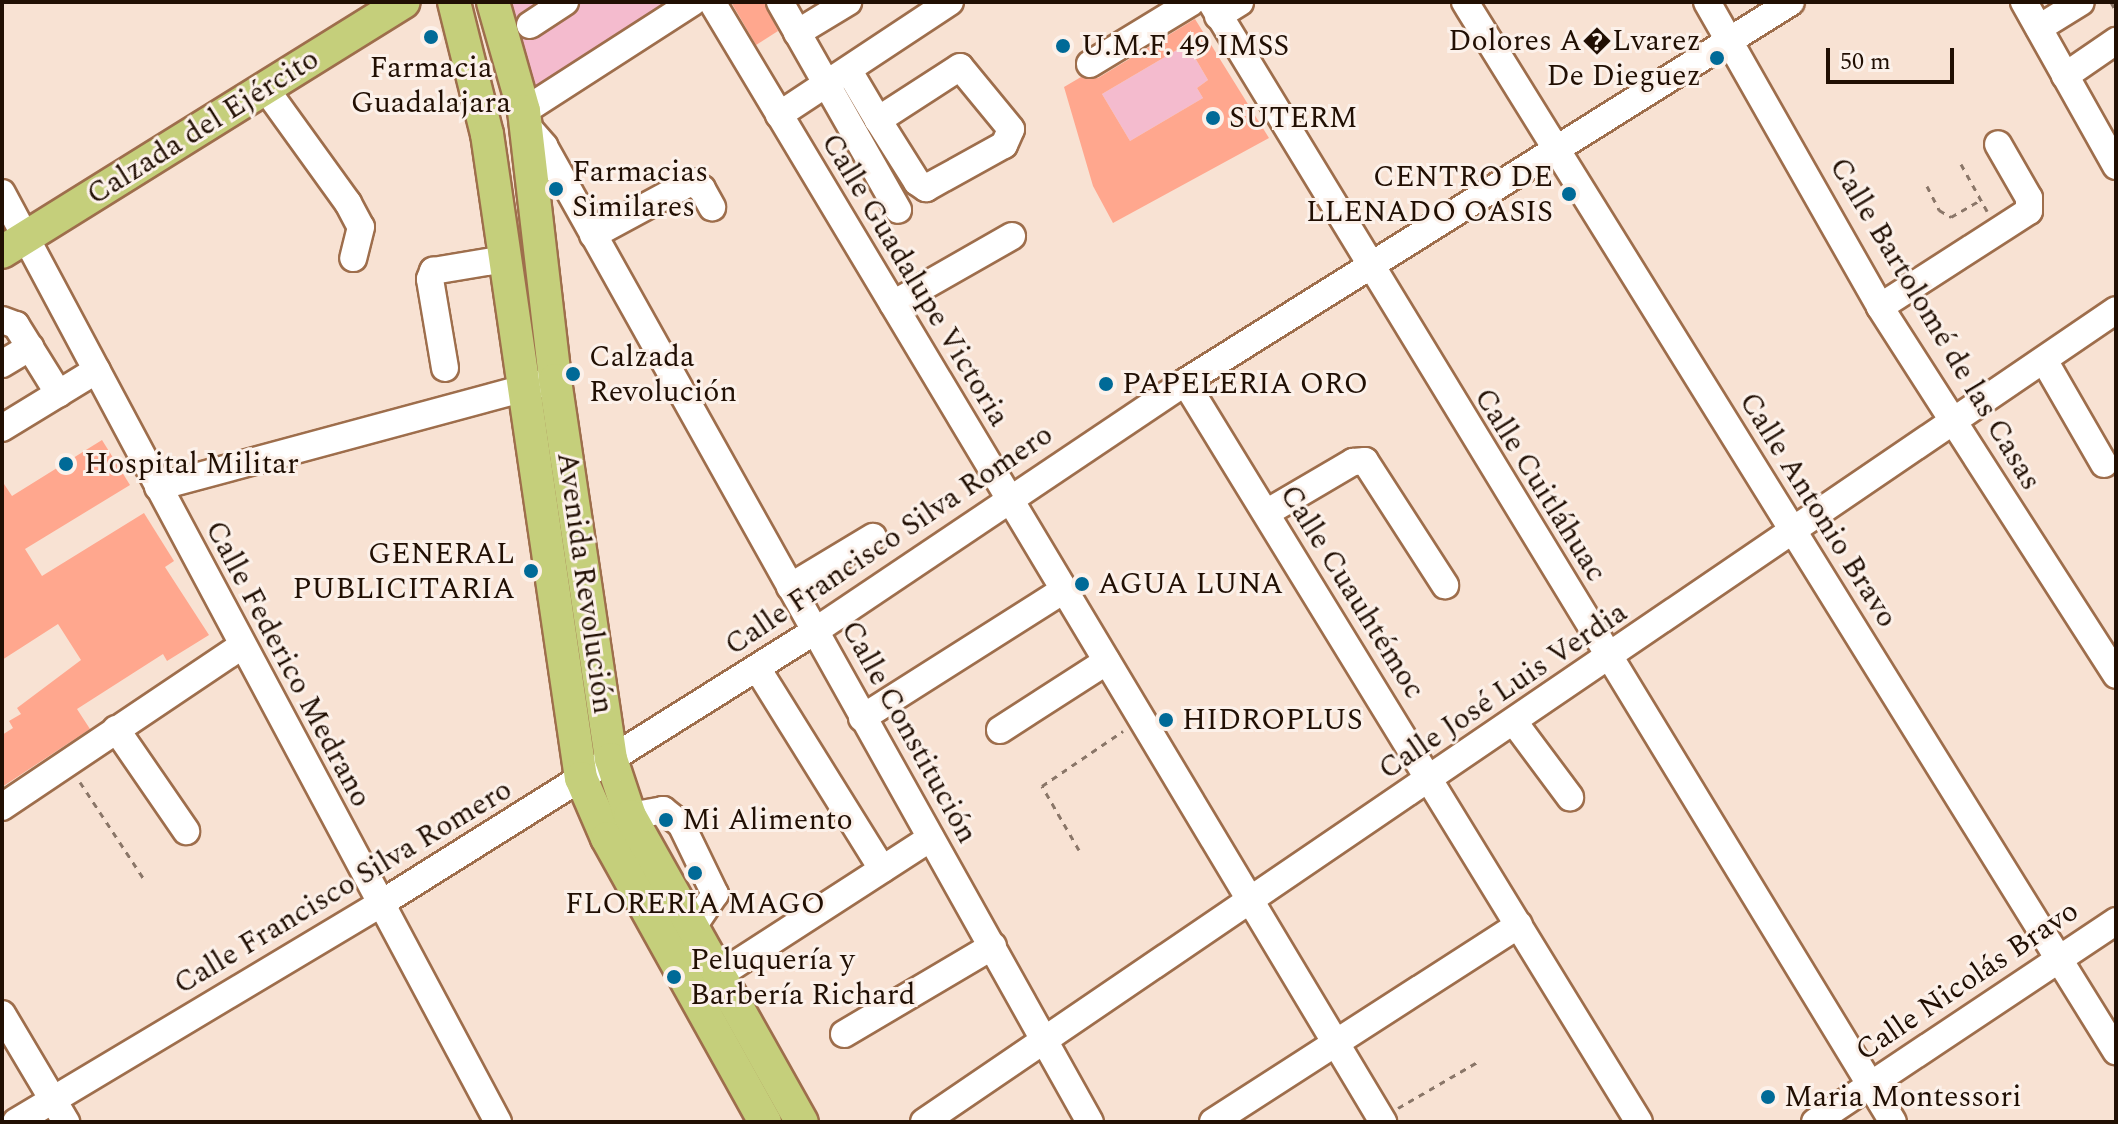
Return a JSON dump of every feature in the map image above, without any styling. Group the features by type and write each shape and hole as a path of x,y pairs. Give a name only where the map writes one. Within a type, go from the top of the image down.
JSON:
{"main road":[{"name":"Calzada del Ejército","path":"14,244 403,2"},
{"name":"Avenida Revolución","path":"454,2 478,87 581,778 607,838 765,1122"},
{"name":"Avenida Revolución","path":"493,2 525,118 555,380 611,759 630,816 802,1122"}],"street":[{"path":"530,25 565,2"},
{"path":"525,118 693,2"},
{"name":"Calle Guadalupe Victoria","path":"712,2 1382,1120"},
{"path":"780,2 898,210"},
{"path":"797,33 848,2"},
{"path":"779,115 950,2"},
{"path":"1090,64 1192,2"},
{"name":"Calle Antonio Bravo","path":"1465,2 2116,1051"},
{"name":"Calle Bartolomé de las Casas","path":"1707,2 1731,39 1880,307 2116,675"},
{"name":"Calle Francisco Silva Romero","path":"16,1122 59,1111 380,904 815,631 1185,382 1791,2"},
{"path":"2024,2 2116,166"},
{"path":"2039,28 2081,2"},
{"name":"Calle Cuitláhuac","path":"1223,7 1368,266 1893,1122"},
{"path":"2065,76 2116,41"},
{"path":"849,71 878,120 926,188 1004,145 1011,129 960,67 878,120"},
{"path":"265,88 348,203 361,227 353,258"},
{"name":"Calle Constitución","path":"525,118 544,146 1090,1122"},
{"path":"1880,307 2025,215 2030,204 1998,144"},
{"path":"593,235 691,182 702,189 712,207"},
{"name":"Calle Federico Medrano","path":"2,193 14,244 97,370 498,1122"},
{"path":"893,304 1012,236"},
{"path":"445,368 430,279 433,271 505,259"},
{"name":"Calle José Luis Verdia","path":"924,1122 1254,902 2116,310"},
{"path":"2,320 16,325 59,394"},
{"path":"2,364 30,347"},
{"path":"2044,360 2104,464"},
{"path":"2,428 97,370"},
{"path":"158,487 555,380"},
{"name":"Calle Cuauhtémoc","path":"1185,382 1639,1122"},
{"path":"1266,513 1353,462 1365,461 1445,585"},
{"path":"790,587 873,537"},
{"path":"862,718 1064,590"},
{"path":"2,807 242,646"},
{"path":"1000,730 1107,661"},
{"path":"757,668 882,869"},
{"path":"1514,722 1570,797"},
{"path":"116,729 186,831"},
{"path":"719,975 931,838"},
{"name":"Calle Nicolás Bravo","path":"1815,1122 2116,921"},
{"path":"1213,1122 1519,925"},
{"path":"844,1034 993,946"},
{"path":"2,1014 59,1111"}],"path":[{"path":"2111,2 2116,11"},
{"path":"1961,164 1999,232"},
{"path":"1927,186 1939,210 1951,217 1981,200"},
{"path":"1079,850 1042,786 1142,719"},
{"path":"67,762 144,879"},
{"path":"1382,1120 1479,1061"}],"shaded area":[{"path":"511,2 679,2 534,91"},
{"path":"1187,44 1208,80 1197,88 1203,98 1130,141 1102,94"}],"building":[{"path":"731,2 764,2 778,31 756,45"},
{"name":"SUTERM","path":"1195,19 1269,138 1113,223 1093,186 1064,87 1081,77 1098,78","holes":["1187,44 1208,80 1197,88 1203,98 1130,141 1102,94"]},
{"path":"102,440 130,485 25,549 42,576 144,513 174,561 165,567 209,635 167,661 163,654 77,709 90,729 2,787 2,735 13,728 9,721 21,714 17,708 81,660 58,624 2,660 2,481 12,496"}],"place":[{"name":"Farmacia Guadalajara","path":"431,37"},
{"name":"U.M.F. 49 IMSS","path":"1063,46"},
{"name":"Dolores A�Lvarez De Dieguez","path":"1717,58"},
{"name":"SUTERM","path":"1213,118"},
{"name":"Farmacias Similares","path":"556,189"},
{"name":"CENTRO DE LLENADO OASIS","path":"1569,194"},
{"name":"Calzada Revolución","path":"573,374"},
{"name":"PAPELERIA ORO","path":"1106,384"},
{"name":"Hospital Militar","path":"66,464"},
{"name":"GENERAL PUBLICITARIA","path":"531,571"},
{"name":"AGUA LUNA","path":"1082,584"},
{"name":"HIDROPLUS","path":"1166,720"},
{"name":"Mi Alimento","path":"666,820"},
{"name":"FLORERIA MAGO","path":"695,873"},
{"name":"Peluquería y Barbería Richard","path":"674,977"},
{"name":"Maria Montessori","path":"1768,1097"}]}
